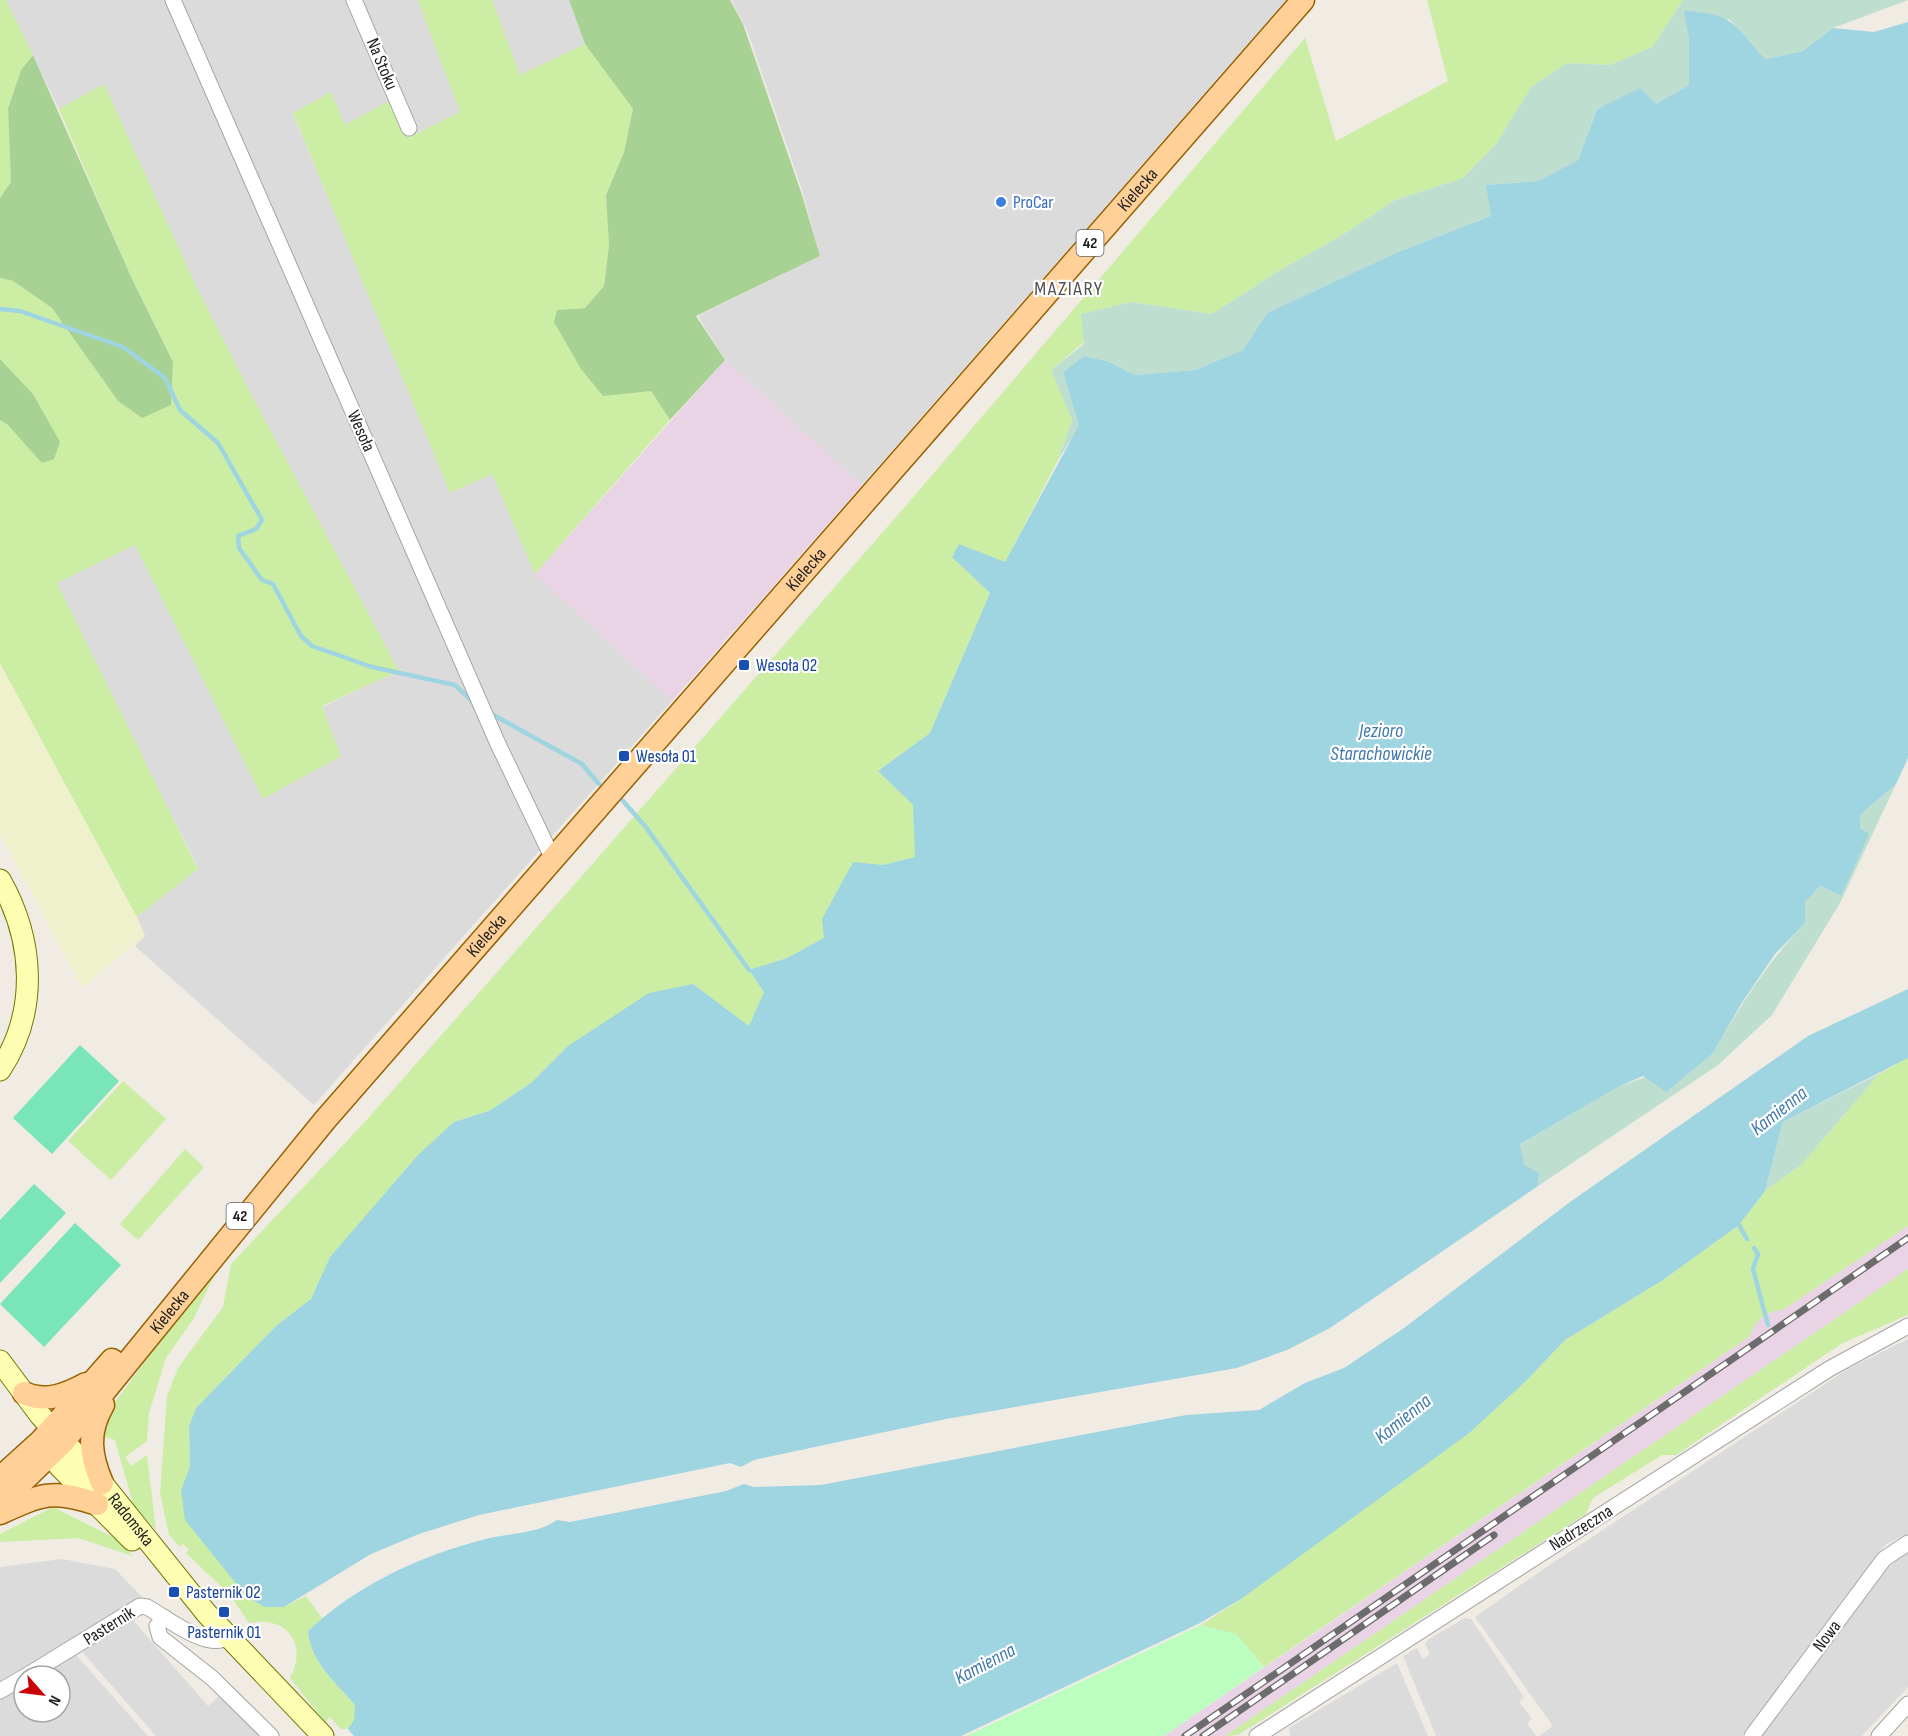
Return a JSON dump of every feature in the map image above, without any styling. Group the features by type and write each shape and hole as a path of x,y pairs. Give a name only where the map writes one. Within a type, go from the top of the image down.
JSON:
{"main road":[{"name":"Kielecka","path":"52,1441 95,1379 310,1139 1303,0"},
{"name":"Kielecka","path":"52,1441 129,1362 310,1139"},
{"path":"0,1513 55,1493 99,1494 92,1458 91,1430 129,1362"},
{"path":"24,1393 37,1398 68,1394 95,1379"},
{"name":"42","path":"0,1478 52,1441"},
{"name":"42","path":"0,1503 52,1441"}],"street":[{"name":"Wesoła","path":"173,0 498,744 553,860"},
{"name":"Na Stoku","path":"354,0 409,128"},
{"path":"0,880 22,928 28,968 25,1014 12,1050 0,1070"},
{"name":"Nadrzeczna","path":"1257,1736 1829,1369 1908,1326"},
{"path":"0,1361 24,1393 52,1441"},
{"path":"0,1386 52,1441"},
{"name":"Radomska","path":"52,1441 227,1637 323,1736"},
{"name":"Nowa","path":"1752,1736 1884,1559 1908,1543"},
{"name":"Pasternik","path":"45,1664 140,1606 147,1607 205,1640 219,1641 227,1637"},
{"path":"164,1617 157,1626 160,1637 203,1671 271,1736"},
{"path":"1879,1736 1908,1704"}],"shaded area":[{"path":"6,0 418,0 460,112 408,138 344,125 331,92 293,114 451,493 492,474 535,574 672,701 314,1105 135,946 145,936 137,917 198,868 56,583 135,545 263,798 322,707 398,671 198,290 104,85 59,109"},
{"path":"492,0 569,0 585,44 520,75"},
{"path":"731,0 1286,0 862,485 725,360 698,316 820,256 801,187 747,30"},
{"path":"725,360 862,485 672,701 535,574"},
{"path":"1908,1226 1908,1269 1225,1736 1164,1736 1749,1337 1756,1321 1772,1310 1783,1310"},
{"path":"1908,1339 1908,1534 1886,1544 1742,1736 1539,1736 1553,1726 1475,1617 1548,1566 1848,1369"},
{"path":"1908,1553 1908,1687 1862,1736 1762,1736 1873,1584 1885,1570"},
{"path":"62,1559 115,1569 142,1597 29,1664 12,1664 12,1674 0,1681 0,1567"},
{"path":"131,1618 208,1706 221,1695 261,1736 156,1736 83,1653 83,1650"},
{"path":"1465,1618 1471,1619 1524,1697 1519,1702 1532,1719 1527,1723 1536,1736 1436,1736 1403,1656 1417,1648 1423,1659 1430,1654 1425,1644 1429,1639"},
{"path":"76,1655 148,1736 0,1736 0,1700 12,1692 12,1724 72,1724 72,1664 61,1664"},
{"path":"1397,1663 1428,1736 1290,1736 1289,1728"}],"green space":[{"path":"0,0 6,0 33,55 21,70 8,107 11,182 0,198"},
{"path":"418,0 492,0 520,75 585,44 633,109 624,152 606,195 609,245 604,286 585,308 557,310 651,391 670,420 535,574 492,474 450,493 293,113 331,92 345,125 391,100 408,138 460,112"},
{"path":"569,0 730,0 743,24 802,195 820,256 696,316 725,360 670,420 651,391 603,396 581,369 554,322 557,310 585,308 604,286 609,245 606,195 624,152 633,109 585,44"},
{"path":"1427,0 1683,0 1652,47 1610,65 1567,63 1531,87 1496,144 1463,178 1395,200 1344,234 1280,270 1212,314 1131,302 1051,370 1072,420 1058,460 1005,563 960,545 952,556 990,593 930,733 878,771 913,805 916,857 883,865 824,938 787,958 750,970 764,992 749,1026 693,984 568,1046 531,1083 489,1111 454,1122 330,1257 311,1299 277,1325 196,1408 189,1426 190,1466 181,1490 284,1607 306,1596 322,1618 308,1631 310,1642 325,1671 355,1705 354,1720 348,1729 341,1729 330,1717 325,1722 290,1678 297,1654 291,1635 284,1628 274,1624 249,1623 230,1595 186,1553 189,1550 183,1544 180,1547 169,1535 160,1493 167,1396 178,1368 223,1307 231,1264 363,1124 581,877 910,501 1305,38 1336,141 1448,81"},
{"path":"1683,0 1908,0 1833,28 1803,51 1766,59 1729,19 1689,38 1689,85 1656,104 1597,108 1578,160 1538,181 1487,185 1491,216 1398,252 1267,313 1243,350 1195,370 1135,375 1107,361 1084,356 1063,372 1080,425 1058,460 1072,420 1051,370 1084,344 1081,314 1131,302 1212,314 1280,270 1344,234 1395,200 1463,178 1496,144 1531,87 1567,63 1610,65 1652,47"},
{"path":"33,55 133,281 173,362 171,405 142,418 118,401 52,308 13,281 0,278 0,198 11,182 8,108 21,70"},
{"path":"104,84 198,290 399,671 322,706 341,756 263,799 135,545 57,583 198,869 137,917 0,663 0,420 8,425 33,394 0,359 0,278 13,281 52,308 118,401 142,418 173,362 133,281 59,109"},
{"path":"0,359 33,394 60,442 54,459 42,463 8,425 0,420"},
{"path":"0,663 137,917 145,936 82,988 0,834"},
{"path":"1896,784 1840,903 1772,1015 1718,1065 1538,1186 1539,1173 1523,1165 1520,1144 1618,1087 1713,1053 1755,985 1805,923 1805,902 1820,886 1840,896 1860,828 1860,815"},
{"path":"80,1045 119,1081 52,1154 13,1118"},
{"path":"1908,1058 1908,1226 1783,1310 1766,1315 1758,1322 1749,1337 1264,1667 1236,1634 1201,1625 1241,1599 1527,1380 1565,1340 1663,1280 1739,1225 1765,1191 1801,1165 1879,1074"},
{"path":"1879,1074 1801,1165 1765,1191 1783,1122"},
{"path":"123,1081 166,1119 111,1180 68,1141"},
{"path":"185,1149 204,1167 138,1240 120,1224"},
{"path":"34,1184 66,1213 0,1283 0,1220"},
{"path":"75,1223 121,1265 44,1347 0,1304"},
{"path":"225,1252 194,1318 166,1358 149,1413 147,1441 125,1457 131,1466 147,1455 156,1530 133,1504 115,1440 99,1435 110,1409"},
{"path":"1908,1269 1908,1315 1841,1344 1676,1455 1662,1455 1593,1498 1586,1514 1238,1735 1225,1736"},
{"path":"53,1507 115,1538 133,1556 78,1538 0,1542 0,1534"},
{"path":"1201,1625 1236,1634 1264,1667 1164,1736 966,1736"}],"water":[{"name":"Jezioro Starachowickie","path":"1684,11 1701,12 1724,18 1739,29 1766,59 1803,51 1833,28 1874,32 1908,22 1908,758 1896,784 1860,815 1860,828 1869,834 1841,896 1820,886 1805,902 1805,923 1775,954 1741,1004 1713,1053 1666,1092 1643,1076 1618,1087 1520,1144 1524,1165 1539,1173 1538,1186 1330,1328 1287,1350 1237,1368 946,1419 754,1460 741,1467 730,1463 479,1515 419,1534 371,1554 284,1607 265,1607 247,1597 185,1520 181,1490 190,1466 189,1426 196,1408 277,1325 311,1299 330,1257 418,1155 454,1122 489,1111 531,1083 568,1046 649,993 693,984 749,1026 764,992 749,970 787,958 824,938 822,919 853,862 883,865 915,857 913,805 878,771 930,733 990,593 952,557 959,544 1005,562 1079,425 1063,372 1084,356 1107,361 1135,375 1195,370 1243,350 1267,313 1398,252 1491,216 1486,185 1538,181 1578,160 1597,109 1640,88 1656,104 1689,85 1689,38"},
{"name":"Kamienna","path":"1908,989 1908,1058 1783,1122 1765,1191 1739,1225 1663,1280 1565,1340 1527,1380 1468,1434 1241,1599 1200,1623 961,1736 354,1736 348,1729 354,1720 355,1705 319,1662 308,1631 347,1599 414,1563 495,1537 532,1531 557,1520 570,1522 726,1491 744,1484 754,1487 821,1485 1186,1415 1259,1410 1305,1383 1344,1368 1404,1328 1570,1202 1808,1036"}],"waterway":[{"path":"0,309 20,311 123,347 165,378 180,410 218,443 262,520 256,529 238,536 239,548 262,580 273,584 301,636 312,646 372,667 455,685 476,705"},
{"path":"488,712 582,764 599,784"},
{"path":"623,801 645,826 749,970"},
{"path":"1739,1225 1747,1239"},
{"path":"1754,1248 1758,1254 1753,1269 1768,1325"}],"railway":[{"path":"1185,1736 1908,1238"},
{"path":"1203,1736 1494,1535"}],"place":[{"name":"ProCar","path":"1001,202"},
{"name":"Wesoła 02","path":"744,665"},
{"name":"Wesoła 01","path":"624,756"},
{"name":"Pasternik 02","path":"174,1592"},
{"name":"Pasternik 01","path":"224,1612"}],"district":[{"name":"MAZIARY","path":"1069,289"}]}
